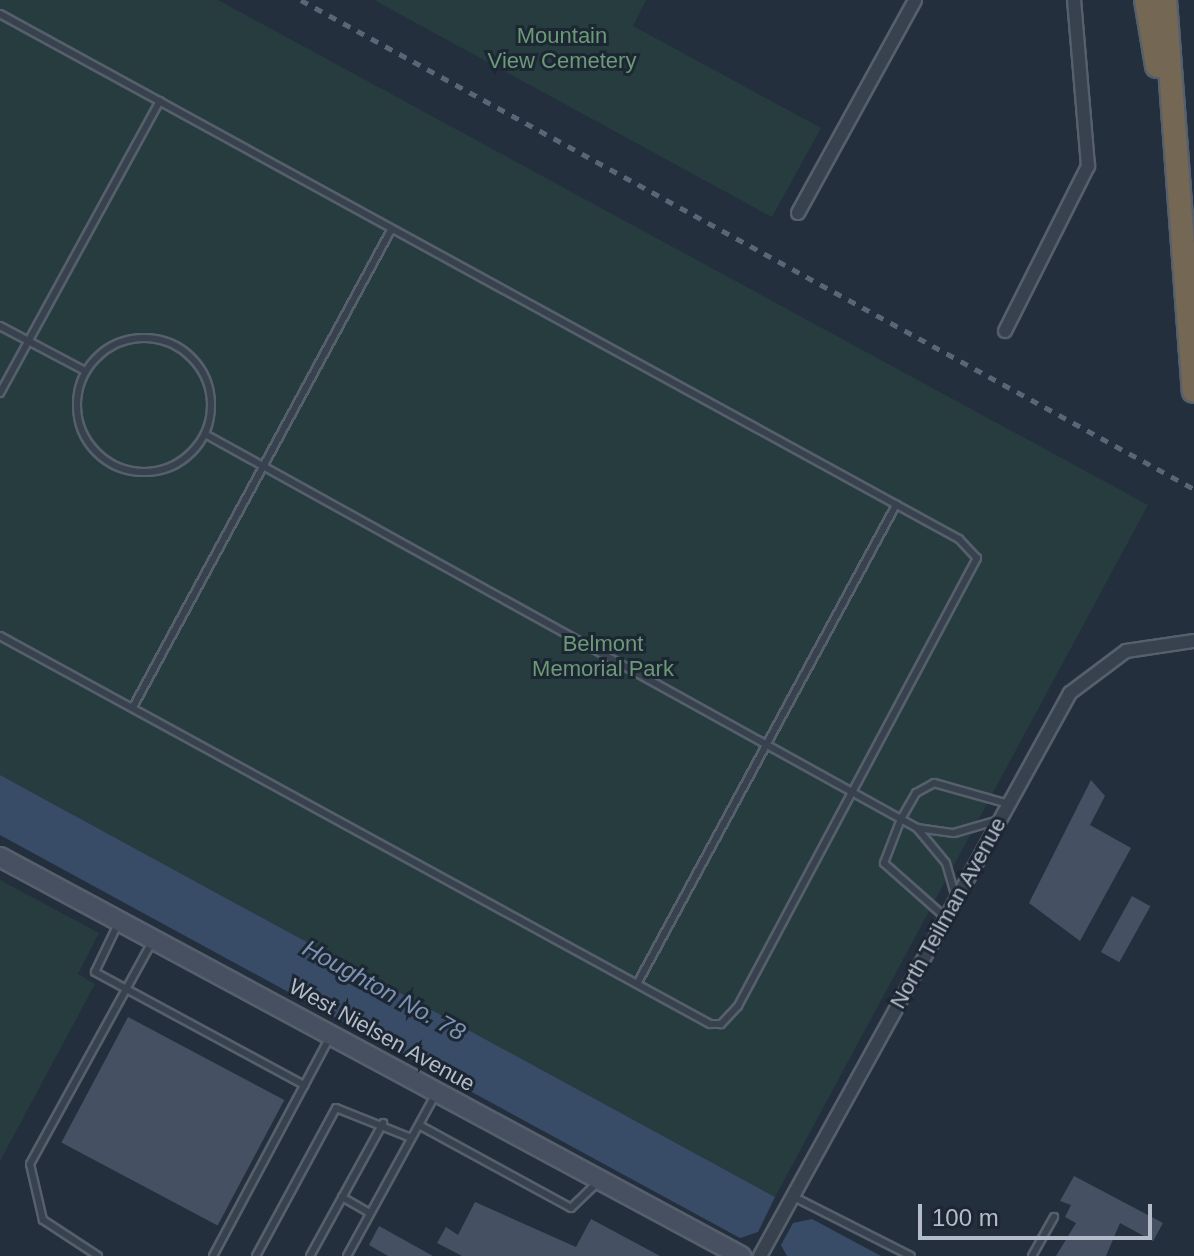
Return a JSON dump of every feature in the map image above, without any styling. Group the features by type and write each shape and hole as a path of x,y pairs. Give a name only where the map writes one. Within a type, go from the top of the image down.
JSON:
{"highway":[{"path":"1146,0 1178,175"},
{"path":"1165,0 1194,391"}],"street":[{"path":"798,213 915,0"},
{"path":"1005,331 1088,166 1074,0"},
{"name":"North Teilman Avenue","path":"760,1256 999,820 1082,679 1126,651 1160,643 1194,641"},
{"name":"West Nielsen Avenue","path":"0,857 741,1256"}],"lane":[{"path":"0,14 972,548 976,569 731,1017 710,1024 0,636"},
{"path":"0,393 160,101"},
{"path":"133,707 391,230"},
{"path":"0,326 85,371"},
{"path":"169,342 207,380 205,434 164,469 110,463 78,419 85,371 116,343 169,342"},
{"path":"205,434 917,828 946,863 956,898"},
{"path":"637,984 896,505"},
{"path":"946,918 884,863 901,819 916,793 934,783 1008,804"},
{"path":"917,828 954,833 999,820"},
{"path":"120,921 94,968 126,989 304,1085"},
{"path":"98,1256 43,1220 30,1164 154,939"},
{"path":"213,1256 331,1035"},
{"path":"347,1256 437,1092"},
{"path":"256,1256 336,1108 383,1123 411,1138"},
{"path":"310,1256 383,1123"},
{"path":"419,1125 571,1208 599,1180"},
{"path":"792,1196 911,1256"},
{"path":"342,1197 370,1213"},
{"path":"1032,1256 1054,1217"}],"green space":[{"name":"Belmont Memorial Park","path":"0,0 218,0 1148,505 775,1197 0,775"},
{"name":"Mountain View Cemetery","path":"374,0 646,0 633,26 821,128 772,217"},
{"path":"0,880 99,933 78,974 95,984 0,1161"}],"water":[{"name":"Houghton No. 78","path":"0,775 775,1197 758,1232 740,1238 0,835"},
{"path":"812,1219 881,1256 787,1256 781,1245 793,1223"}],"building":[{"path":"1091,780 1105,796 1090,825 1131,848 1080,941 1029,903"},
{"path":"1132,896 1150,906 1119,962 1101,952"},
{"path":"128,1017 284,1100 218,1225 61,1142"},
{"path":"1074,1176 1163,1223 1153,1241 1120,1223 1106,1256 1056,1256 1076,1223 1065,1217 1071,1205 1060,1201"},
{"path":"475,1202 576,1247 591,1219 660,1256 462,1256 437,1243 446,1227 458,1235"},
{"path":"379,1226 433,1256 388,1256 369,1245"}],"railway":[{"path":"301,0 1194,489"}]}
